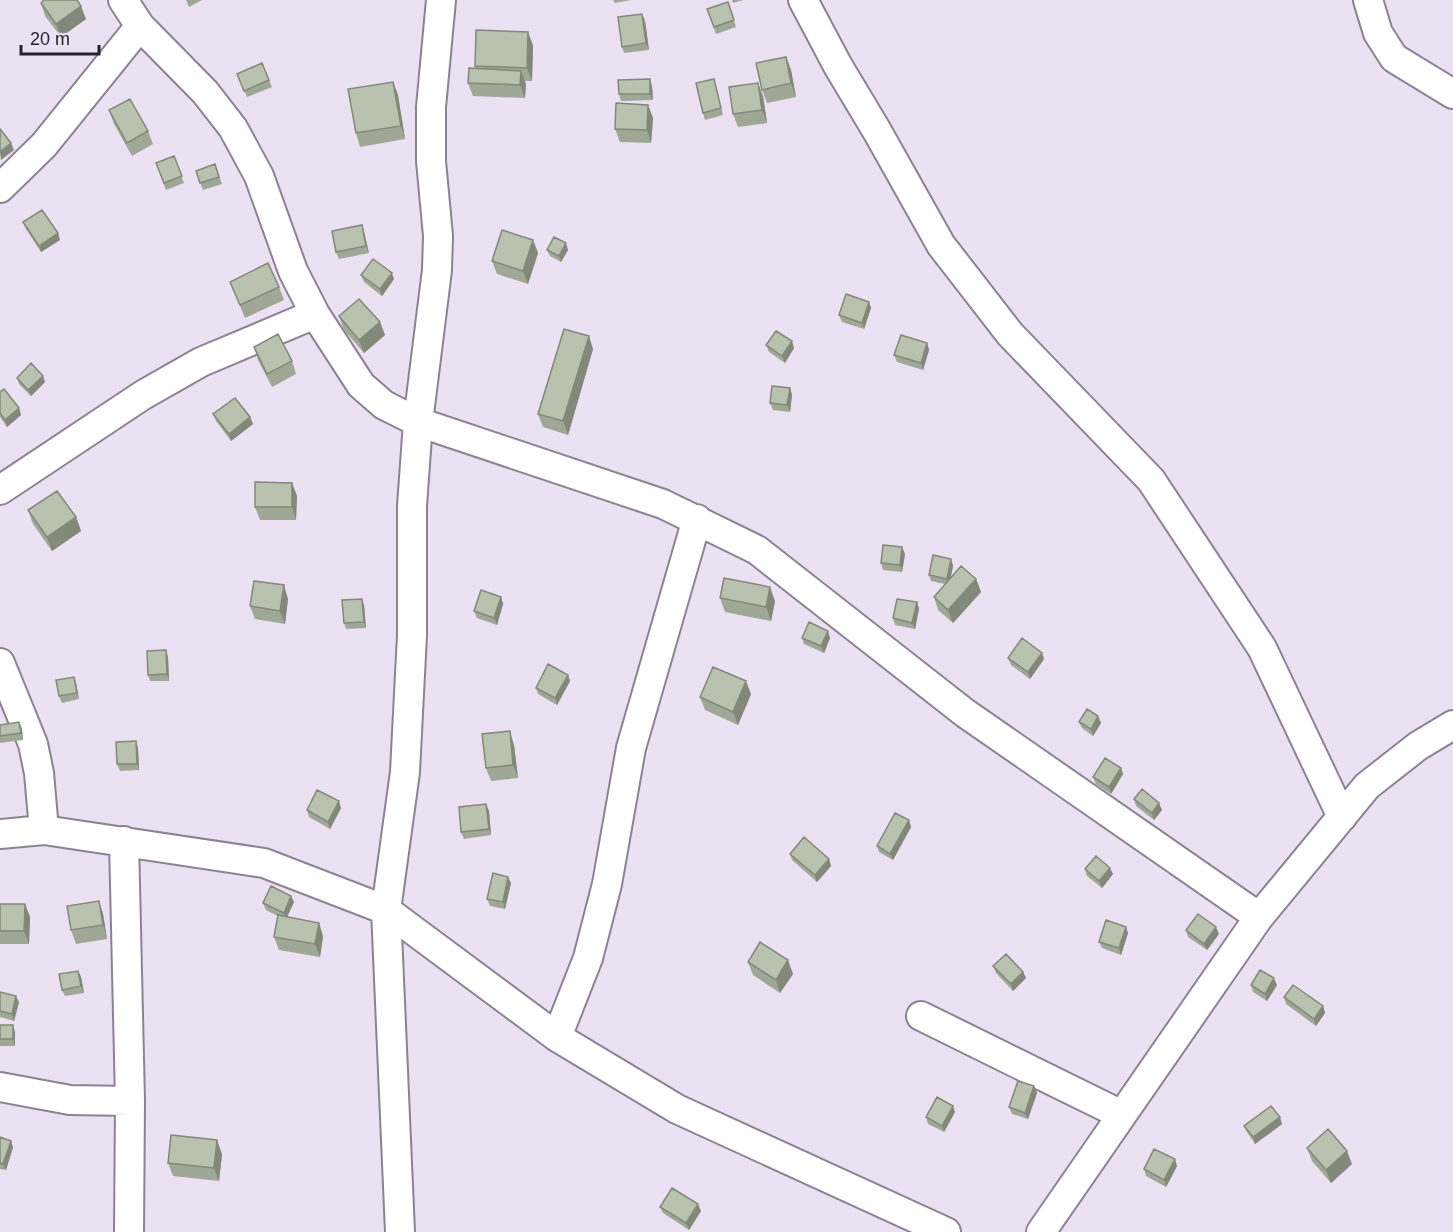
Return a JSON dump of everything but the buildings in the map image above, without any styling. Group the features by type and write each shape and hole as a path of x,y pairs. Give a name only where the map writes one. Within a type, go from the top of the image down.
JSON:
{"street":[{"path":"123,0 140,26 205,92 233,128 259,176 293,271 315,314 361,385 384,405 418,423 663,504 757,550 965,713 1259,917"},
{"path":"400,1232 386,910 405,772 412,635 412,506 418,423 437,270 438,236 431,161 431,107 441,0"},
{"path":"803,0 838,66 941,245 1010,334 1151,480 1158,490 1262,648 1342,816"},
{"path":"1368,0 1377,33 1394,58 1453,94"},
{"path":"0,188 44,145 140,26"},
{"path":"0,490 143,395 191,368 315,314"},
{"path":"557,1037 588,958 607,884 631,748 697,519"},
{"path":"0,663 33,744 39,773 44,830"},
{"path":"1041,1232 1259,917 1367,786 1418,746 1453,725"},
{"path":"0,834 44,830 264,863 386,910 557,1037 676,1109 946,1232"},
{"path":"124,841 130,1101 129,1232"},
{"path":"921,1016 1122,1115"},
{"path":"0,1087 70,1100 130,1101"}]}
